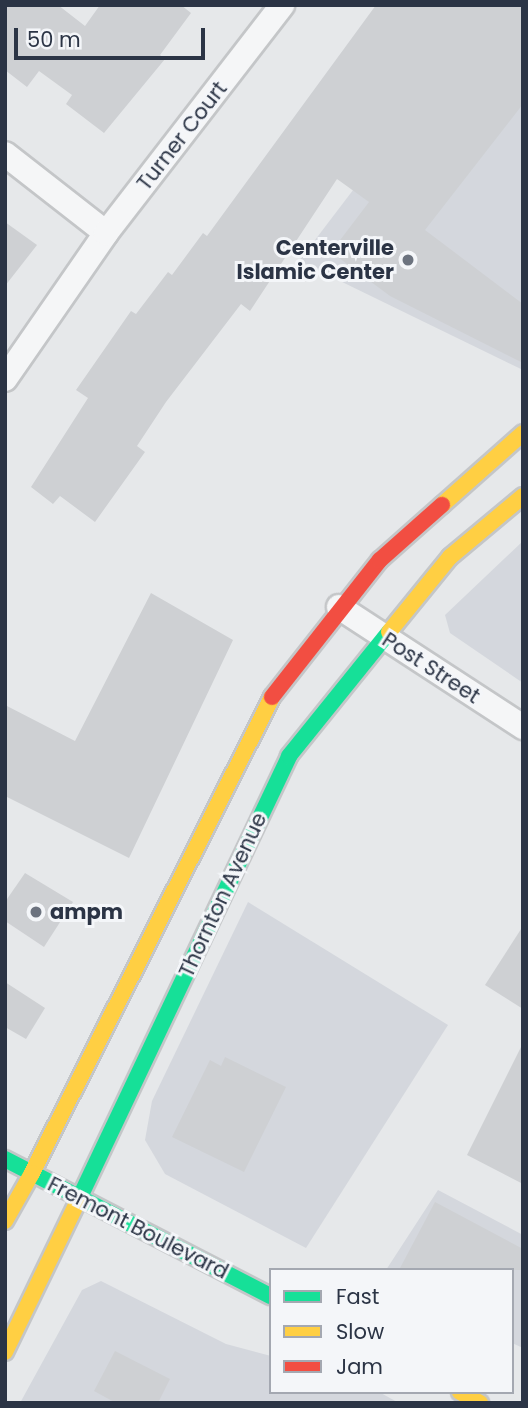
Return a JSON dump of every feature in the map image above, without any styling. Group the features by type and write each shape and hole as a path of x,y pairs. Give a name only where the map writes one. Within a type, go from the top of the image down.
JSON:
{"street":[{"name":"Turner Court","path":"5,379 106,233 282,5"},
{"path":"5,154 106,233"},
{"path":"5,1221 32,1173 226,771 261,710 339,607 425,517 523,433"},
{"name":"Thornton Avenue","path":"5,1352 289,756 381,635 450,556 523,496"},
{"name":"Post Street","path":"339,607 523,727"},
{"name":"Fremont Boulevard","path":"5,1159 269,1295"},
{"path":"464,1394 480,1403"}],"shaded area":[{"path":"494,5 523,5 523,370 299,261"},
{"path":"523,541 523,683 450,633 445,615"},
{"path":"248,902 448,1025 306,1248 165,1174 145,1140 152,1101"},
{"path":"438,1190 523,1235 523,1348 514,1344 514,1268 387,1268"},
{"path":"101,1281 226,1344 269,1355 269,1394 383,1394 399,1403 20,1403 82,1290"}],"building":[{"path":"5,5 58,5 85,26 100,5 181,5 191,13 160,55 165,59 104,133 66,104 72,95 39,71 27,87 5,70"},
{"path":"376,5 523,5 523,104 425,230 523,304 523,363 390,296 331,252 369,202 337,179 250,311 241,304 166,402 137,446 145,452 95,522 60,496 53,504 31,487 88,398 76,390 131,311 136,314 168,272 172,275 203,233 207,236"},
{"path":"5,222 37,245 5,286"},
{"path":"151,593 233,640 129,858 5,796 5,705 75,741"},
{"name":"ampm","path":"25,873 73,902 44,947 5,921 5,902"},
{"path":"523,926 523,1009 485,985"},
{"path":"5,982 45,1008 26,1039 5,1027"},
{"path":"523,1043 523,1184 467,1155"},
{"path":"225,1057 286,1087 244,1172 172,1137 210,1060 221,1066"},
{"path":"435,1202 523,1249 523,1270 400,1268"},
{"path":"115,1351 170,1379 158,1403 116,1403 94,1391"}],"traffic: fast":[{"path":"79,1199 289,756 389,632"},
{"path":"5,1159 269,1295"}],"traffic: slow":[{"path":"442,505 523,433"},
{"path":"389,632 450,557 523,496"},
{"path":"32,1173 272,697"},
{"path":"5,1221 32,1173"},
{"path":"5,1352 79,1199"},
{"path":"464,1394 480,1403"}],"traffic: jam":[{"path":"272,697 380,560 442,505"}],"place":[{"name":"Centerville Islamic Center","path":"408,260"},
{"name":"ampm","path":"36,912"}]}
